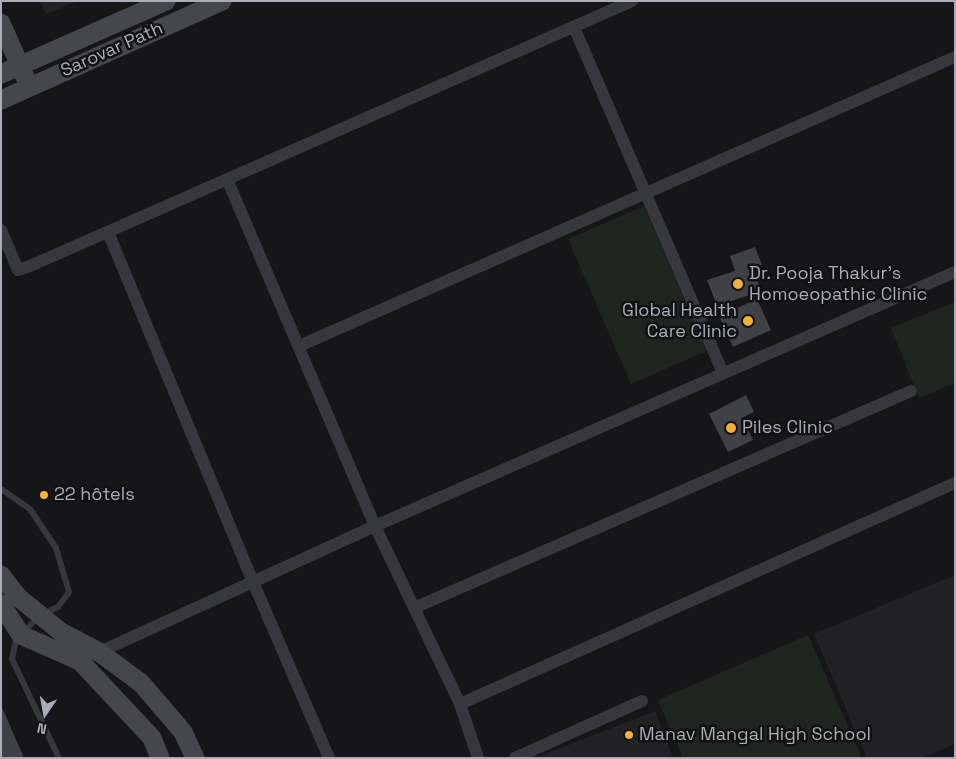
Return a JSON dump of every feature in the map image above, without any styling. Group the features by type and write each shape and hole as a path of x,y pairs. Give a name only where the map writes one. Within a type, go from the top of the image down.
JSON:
{"street":[{"name":"Sarovar Path","path":"1,75 166,1"},
{"name":"Sarovar Path","path":"5,98 222,1"},
{"path":"1,230 18,270 632,1"},
{"path":"1,23 29,87"},
{"path":"574,27 723,373"},
{"path":"299,346 955,57"},
{"path":"1,75 5,98"},
{"path":"227,179 375,526 460,704 478,758"},
{"path":"108,232 252,582 329,758"},
{"path":"80,661 375,526 955,272"},
{"path":"414,608 912,391"},
{"path":"460,704 955,483"},
{"path":"1,575 18,598 61,632 99,652 142,683 183,732 195,758"},
{"path":"1,604 21,635 80,661 152,738 160,758"},
{"path":"515,758 642,701"}],"lane":[{"path":"1,489 30,509 56,548 69,592 58,607 40,615 16,640 12,659 59,758"}],"shaded area":[{"path":"40,1 78,1 46,14"},
{"path":"644,206 707,351 631,384 568,239"},
{"path":"955,302 955,383 919,398 891,328"},
{"path":"955,575 955,744 922,758 867,758 814,634"},
{"path":"808,635 862,758 683,758 658,700"},
{"name":"Manav Mangal High School","path":"655,711 673,758 535,758"}],"building":[{"path":"755,247 762,265 753,268 761,291 717,306 707,280 735,271 730,256"},
{"path":"757,299 771,330 733,347 719,316"},
{"path":"746,395 754,412 742,418 753,440 728,452 709,414"},
{"path":"1,705 11,728 24,758 1,758"}],"place":[{"name":"Dr. Pooja Thakur's Homoeopathic Clinic","path":"738,284"},
{"name":"Global Health Care Clinic","path":"748,321"},
{"name":"Piles Clinic","path":"731,428"},
{"name":"22 hôtels","path":"44,495"},
{"name":"Manav Mangal High School","path":"629,735"}]}
